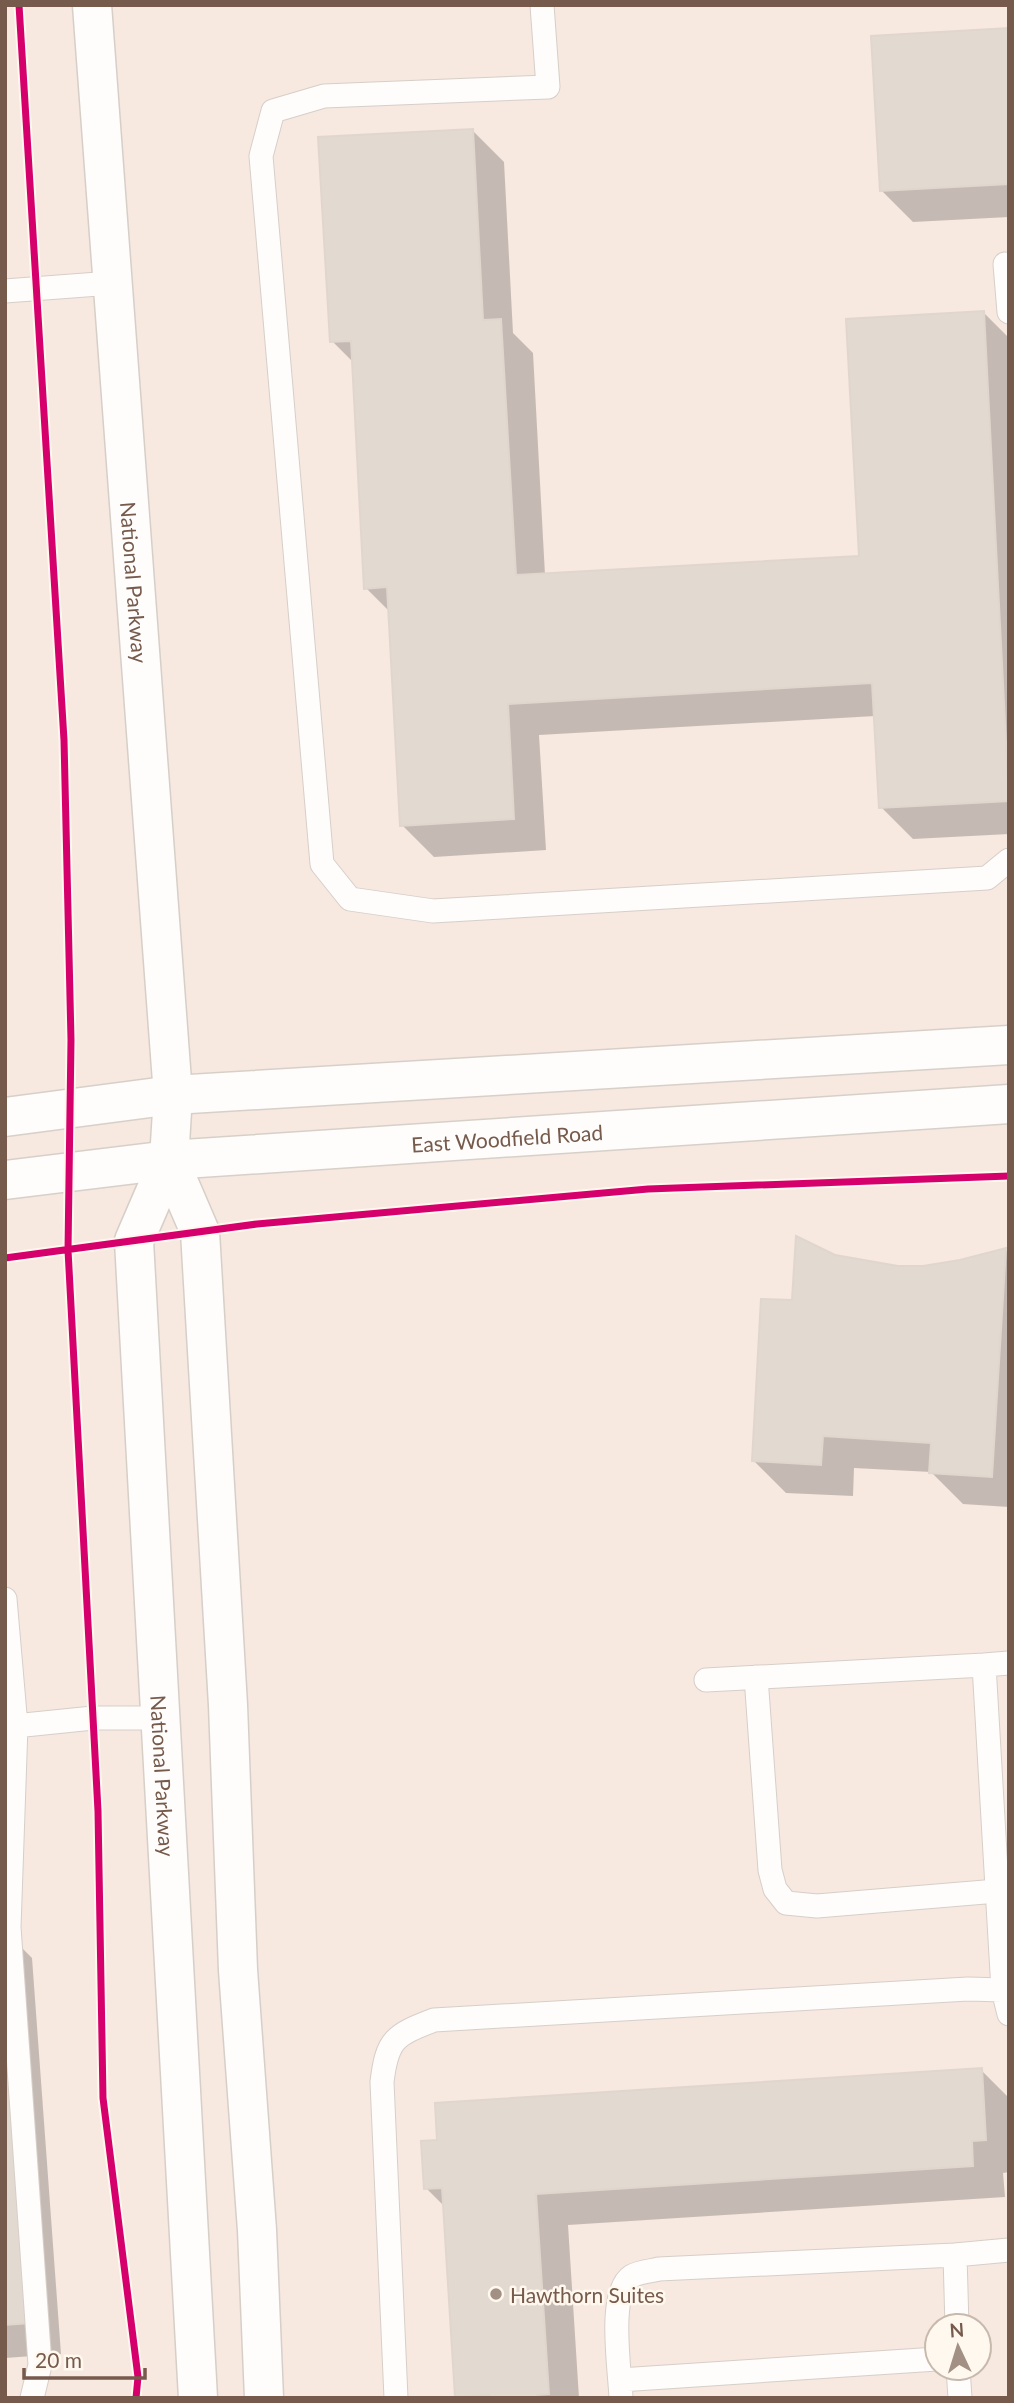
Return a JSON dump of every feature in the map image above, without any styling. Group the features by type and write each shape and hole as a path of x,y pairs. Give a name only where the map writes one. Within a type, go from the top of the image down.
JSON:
{"street":[{"name":"National Parkway","path":"92,5 173,1095 169,1160 134,1241 198,2398"},
{"path":"5,1117 173,1095 1009,1045"},
{"name":"East Woodfield Road","path":"5,1180 169,1160 1009,1104"},
{"name":"National Parkway","path":"169,1160 200,1232 228,1705 238,1970 257,2230 264,2398"}],"lane":[{"path":"542,5 548,87 324,96 273,111 261,156 322,864 350,899 433,911 987,878 1009,860"},
{"path":"1005,264 1009,312"},
{"path":"5,291 113,283"},
{"path":"5,1599 11,1727 9,1927 40,2365 32,2398"},
{"path":"706,1680 1009,1663"},
{"path":"984,1665 1003,1990 1009,2014"},
{"path":"756,1677 770,1870 775,1889 786,1903 817,1906 997,1891"},
{"path":"11,1727 93,1718 160,1718"},
{"path":"396,2398 382,2082 386,2051 402,2032 434,2020 1003,1990"},
{"path":"923,2360 620,2389 617,2312 620,2291 632,2277 659,2269 1009,2250"},
{"path":"955,2255 957,2312"}],"shaded area":[{"path":"5,5 1009,5 1009,2398 5,2398"}],"building":[{"path":"1009,28 1009,184 880,191 871,36"},
{"path":"473,129 483,320 501,319 516,575 859,556 846,319 984,311 1009,801 879,808 872,683 508,704 514,819 400,826 387,587 364,589 351,341 330,342 318,137"},
{"path":"796,1236 835,1255 898,1266 923,1266 960,1260 1006,1248 992,1477 929,1473 931,1443 823,1436 821,1465 752,1461 761,1299 792,1300"},
{"path":"5,1985 30,2323 5,2325"},
{"name":"Hawthorn Suites","path":"982,2068 986,2140 972,2141 973,2166 536,2194 549,2394 537,2395 537,2398 489,2398 489,2395 455,2397 442,2188 424,2189 421,2141 437,2140 435,2103"}],"cycle path":[{"path":"19,5 64,740 71,1040 68,1250 98,1811 103,2098 138,2377 136,2398"},
{"path":"5,1258 257,1224 648,1189 1009,1176"}],"place":[{"name":"Hawthorn Suites","path":"496,2294"}]}
